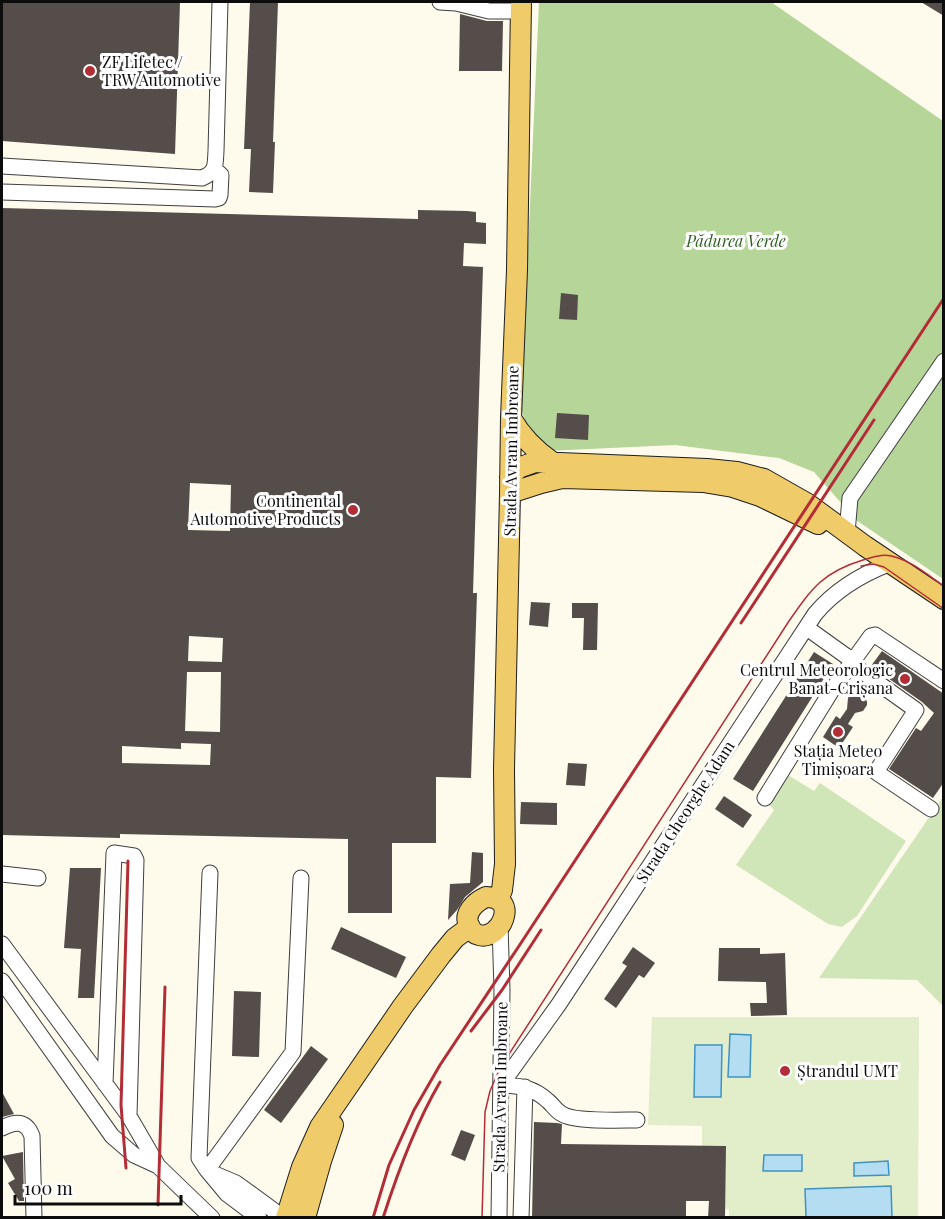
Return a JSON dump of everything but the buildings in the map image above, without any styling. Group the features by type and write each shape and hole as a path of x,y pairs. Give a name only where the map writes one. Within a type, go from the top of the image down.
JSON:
{"main road":[{"name":"Strada Avram Imbroane","path":"498,900 502,890 505,864 504,770 511,418 517,270 521,6"},
{"path":"511,418 519,432 537,451 552,462"},
{"path":"865,546 759,496 733,487 704,482 562,478 542,483 510,485 518,468 535,462 707,468 764,478 808,504 944,599"},
{"path":"285,1218 302,1167 320,1127 403,1006 455,938 485,929 503,919 505,909 498,900 492,897 486,897 474,905 468,916 468,921 485,929"},
{"path":"305,1218 321,1161 345,1092"}],"street":[{"path":"2,166 202,178 209,176 214,170 220,2"},
{"path":"440,2 456,3 489,11 521,6"},
{"path":"2,192 215,199 220,195 221,175 214,170"},
{"path":"847,533 850,498 944,361"},
{"name":"Strada Gheorghe Adam","path":"501,1085 559,1004 819,609 835,593 868,573 891,563"},
{"path":"807,628 850,658 916,710 876,772 931,809"},
{"path":"765,798 832,690 871,636 875,635 944,681"},
{"path":"105,1084 114,853 135,856 136,860 129,1116"},
{"path":"210,873 199,1158 227,1194 259,1218"},
{"path":"2,874 38,878"},
{"path":"207,1170 292,1052 301,878"},
{"name":"Strada Avram Imbroane","path":"485,929 500,956 499,1218"},
{"path":"2,944 129,1116 158,1166 212,1218"},
{"path":"2,981 112,1136 134,1155 158,1166"},
{"path":"501,1085 525,1087 540,1094 563,1116 578,1119 637,1120"},
{"path":"521,1218 525,1087"},
{"path":"7,1126 21,1124 29,1130 32,1136 34,1218"},
{"path":"207,1170 236,1183 285,1218"}],"green space":[{"name":"Pădurea Verde","path":"539,2 771,2 943,121 943,579 856,520 814,472 779,458 675,445 546,451 532,439 521,409"},
{"path":"788,775 814,791 820,783 906,841 857,916 842,927 828,924 736,865 774,810 768,803"},
{"path":"943,797 943,1006 917,980 819,978"},
{"name":"Ștrandul UMT","path":"652,1017 919,1017 918,1217 729,1217 729,1209 709,1208 710,1147 702,1146 702,1126 648,1125"}],"water":[{"path":"730,1034 751,1035 750,1077 728,1077"},
{"path":"695,1045 722,1045 721,1097 694,1097"},
{"path":"764,1155 802,1155 802,1171 763,1171"},
{"path":"888,1161 889,1175 854,1176 854,1163"},
{"path":"891,1186 892,1217 806,1217 805,1189"}],"tram line":[{"path":"482,1218 485,1112 490,1091 500,1068 797,609 812,590 828,576 849,565 879,556 887,555 902,559 944,586"},
{"path":"861,566 873,564 884,567 944,609"}],"railway":[{"path":"373,1218 389,1165 414,1110 440,1065 944,298"},
{"path":"741,623 874,420"},
{"path":"126,1168 121,1105 128,861"},
{"path":"471,1031 502,990 541,930"},
{"path":"158,1205 165,987"},
{"path":"383,1218 408,1148 440,1082"}],"place":[{"name":"ZF Lifetec / TRW Automotive","path":"90,71"},
{"name":"Continental Automotive Products","path":"353,510"},
{"name":"Centrul Meteorologic Banat-Crișana","path":"905,679"},
{"name":"Stația Meteo Timișoara","path":"838,732"},
{"name":"Ștrandul UMT","path":"785,1071"}]}
